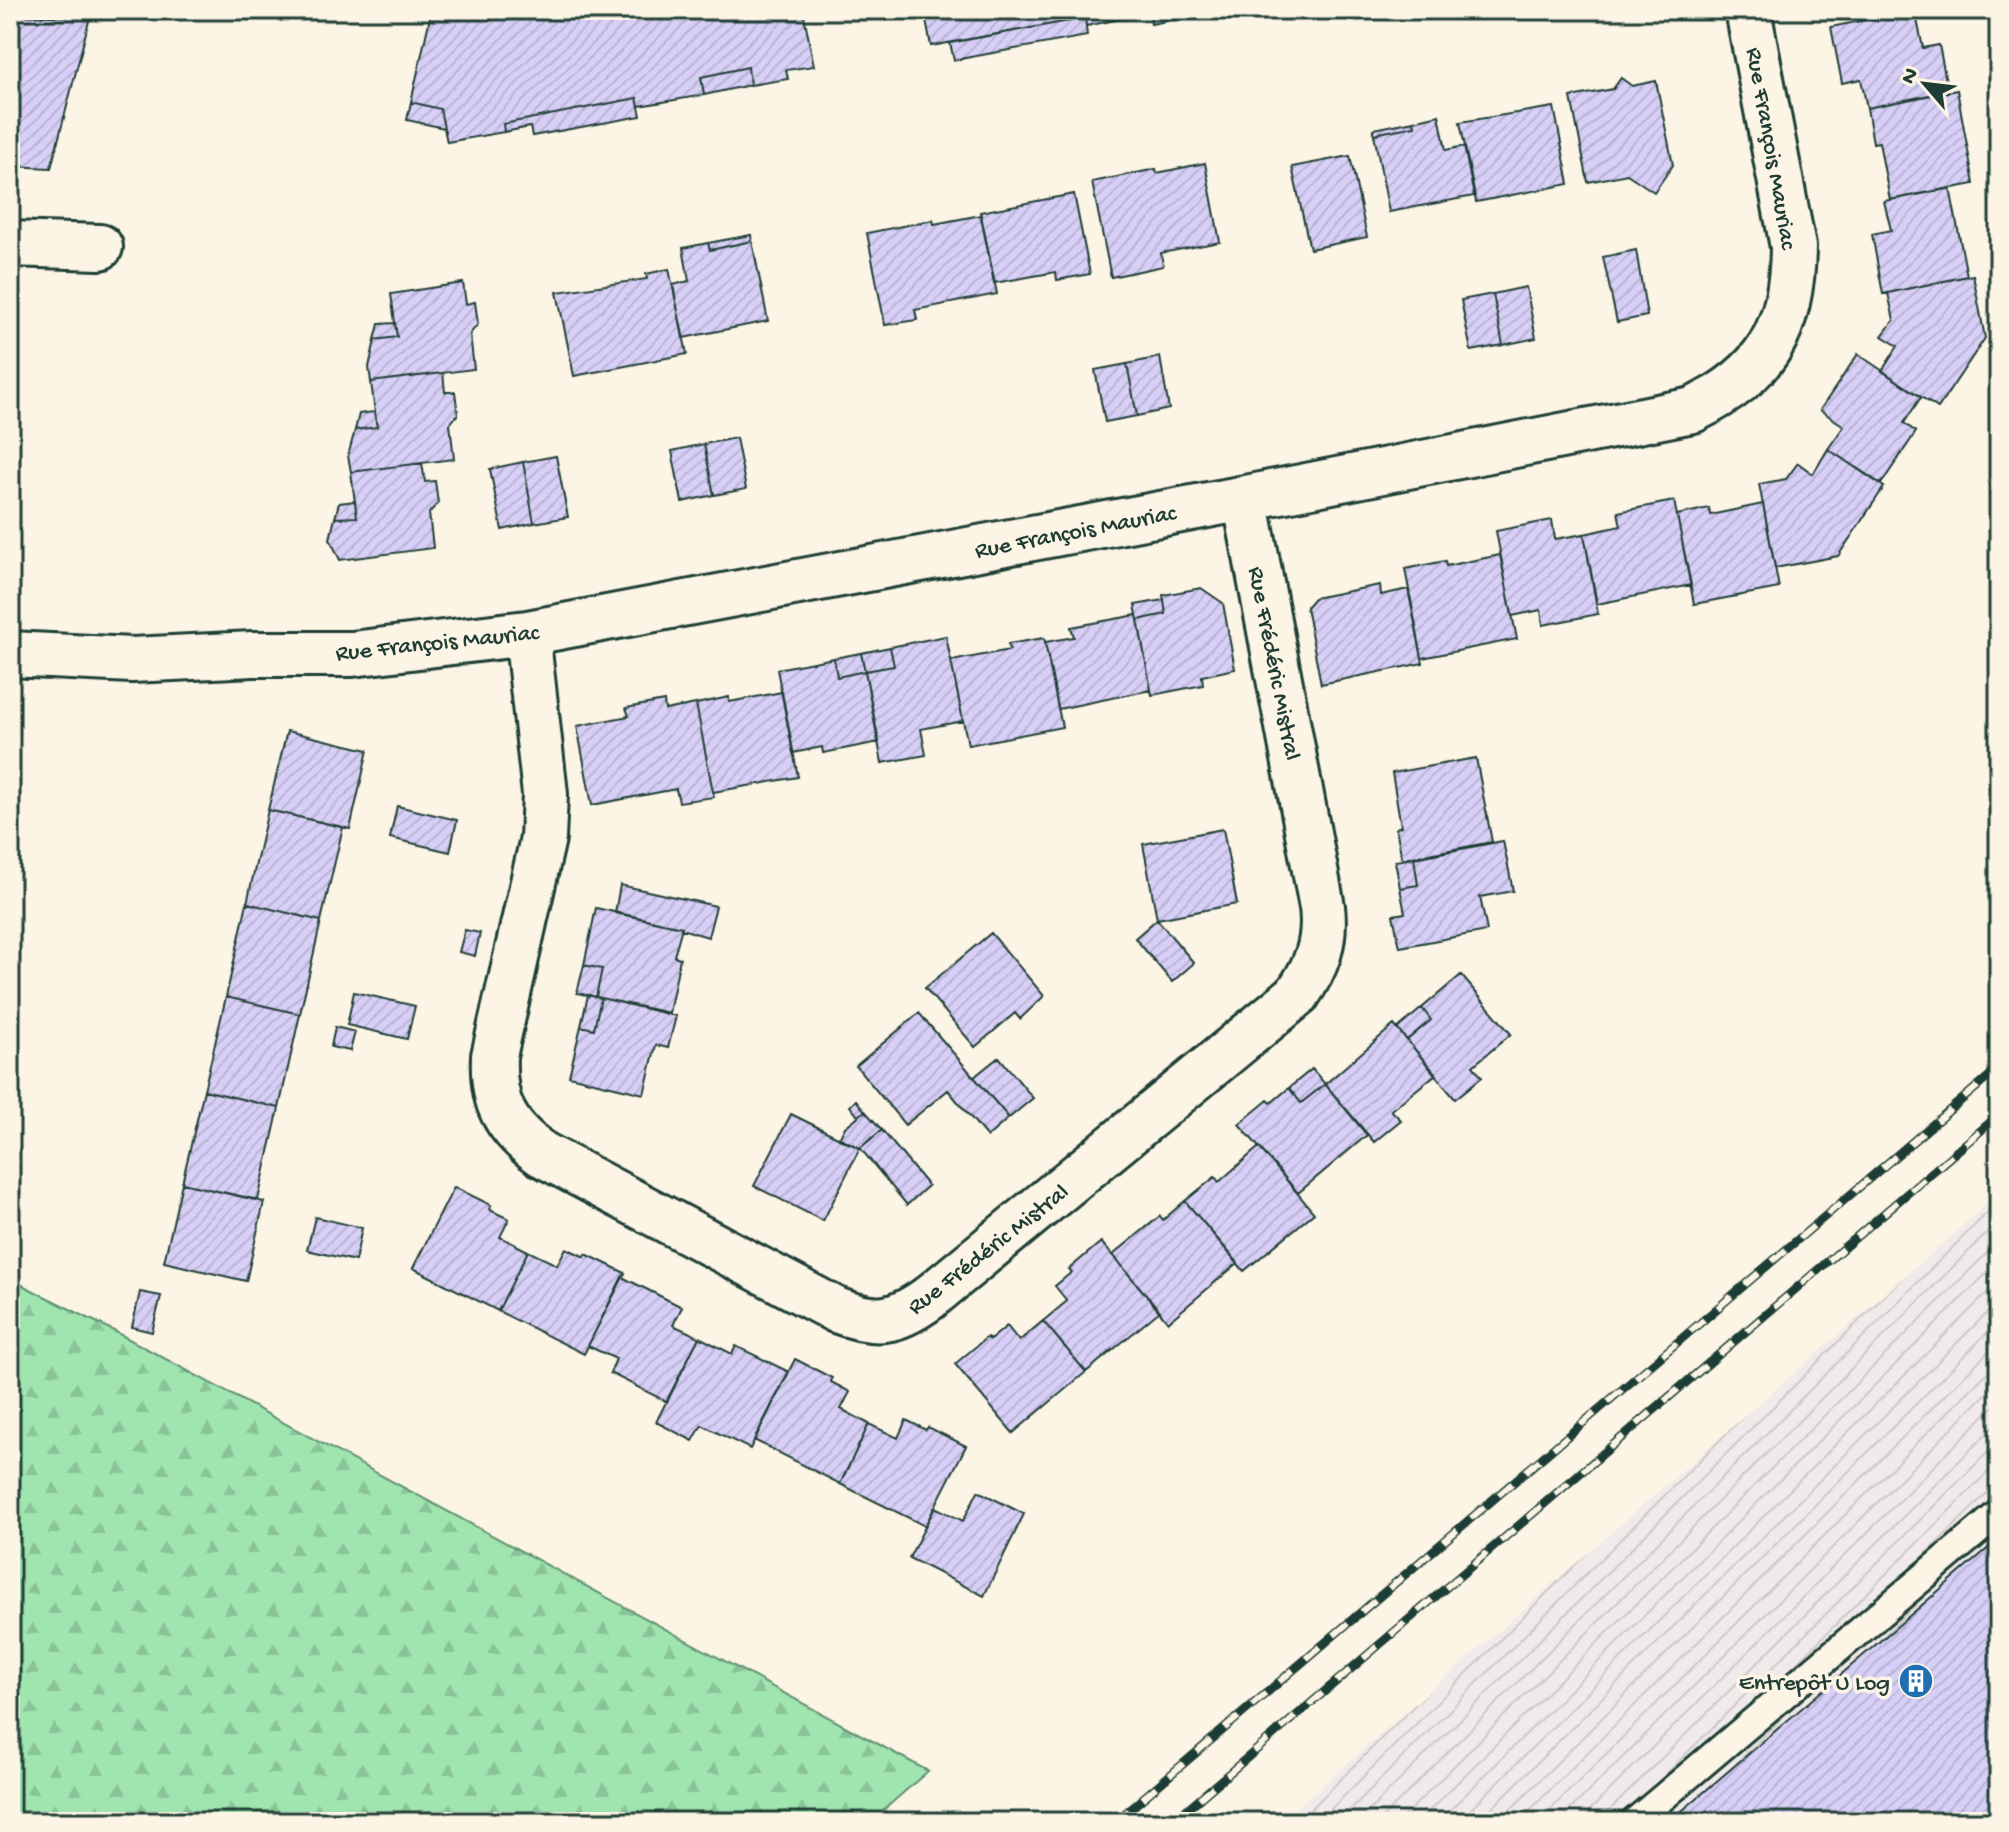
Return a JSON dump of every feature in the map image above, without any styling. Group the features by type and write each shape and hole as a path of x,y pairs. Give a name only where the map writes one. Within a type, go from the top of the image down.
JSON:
{"street":[{"name":"Rue François Mauriac","path":"10,654 132,660 253,654 352,654 527,633 1693,410 1724,395 1750,373 1771,346 1786,314 1792,281 1793,247 1748,10"},
{"path":"10,244 100,247"},
{"name":"Rue Frédéric Mistral","path":"527,633 545,794 543,838 494,1056 493,1079 497,1100 507,1122 523,1140 542,1154 836,1310 861,1319 887,1320 910,1312 929,1298 1297,995 1312,974 1322,949 1322,907 1245,498"}],"lane":[{"path":"1634,1822 1999,1513"}],"shaded area":[{"path":"1999,1194 1999,1822 1280,1822"}],"green space":[{"path":"10,1279 112,1330 928,1771 870,1822 10,1822"}],"building":[{"path":"446,10 803,10 814,66 786,70 788,79 750,85 748,67 701,77 704,95 639,106 637,98 503,124 504,132 447,142 440,109 411,102 431,13"},
{"path":"924,10 1150,10 1150,13 1086,26 1085,18 931,46"},
{"path":"1150,10 1196,10 1197,15 1151,24"},
{"path":"1915,10 1923,48 1939,45 1948,91 1867,108 1861,79 1842,83 1831,27"},
{"path":"10,15 90,17 51,168 10,166"},
{"path":"1085,18 1087,36 954,60 950,43"},
{"path":"748,67 750,85 704,95 701,77"},
{"path":"1621,78 1632,86 1656,81 1673,165 1654,192 1627,174 1588,182 1571,97 1613,89"},
{"path":"1957,90 1974,184 1890,200 1879,142 1873,143 1867,108"},
{"path":"637,98 641,116 532,136 530,127 504,132 503,124"},
{"path":"411,102 440,109 444,128 407,120"},
{"path":"1554,107 1569,184 1476,202 1460,122"},
{"path":"1439,115 1446,150 1464,146 1474,196 1389,212 1374,134 1415,126 1414,121"},
{"path":"1414,121 1415,126 1374,134 1374,129"},
{"path":"1350,156 1367,237 1310,249 1292,167"},
{"path":"1205,163 1220,242 1161,253 1163,266 1111,277 1092,182"},
{"path":"1950,188 1967,276 1883,294 1872,234 1891,230 1884,201"},
{"path":"1074,194 1090,274 1057,280 1056,272 994,283 980,212"},
{"path":"981,215 997,294 915,310 917,320 885,325 867,233 933,220 934,224"},
{"path":"751,235 752,241 710,250 708,243"},
{"path":"752,241 768,321 683,338 673,285 689,281 683,248 708,243 710,250"},
{"path":"1636,250 1647,316 1617,322 1603,257"},
{"path":"669,269 687,354 574,376 557,292 647,279 646,274"},
{"path":"1973,275 1985,338 1938,408 1882,371 1898,346 1882,336 1894,320 1888,293"},
{"path":"463,283 466,304 475,302 478,324 470,334 474,369 371,382 369,367 375,340 397,337 391,294"},
{"path":"1526,287 1536,338 1503,345 1493,294"},
{"path":"1493,294 1503,345 1471,351 1461,300"},
{"path":"395,323 397,337 375,340 379,324"},
{"path":"1858,354 1921,397 1904,423 1916,432 1881,484 1828,449 1844,426 1820,410"},
{"path":"1160,357 1169,409 1137,416 1127,364"},
{"path":"1127,364 1137,416 1105,422 1095,370"},
{"path":"443,373 445,392 455,392 458,414 450,424 454,459 351,472 348,456 355,430 377,427 371,382"},
{"path":"374,412 377,427 355,430 359,414"},
{"path":"736,438 746,489 714,495 704,444"},
{"path":"704,444 714,495 682,502 672,451"},
{"path":"1828,449 1884,487 1838,556 1775,568 1759,484 1786,479 1798,463 1813,474"},
{"path":"556,456 568,517 534,523 523,462"},
{"path":"523,462 534,523 502,530 490,469"},
{"path":"422,463 425,482 435,481 438,503 429,513 433,548 340,560 330,539 335,518 357,517 351,472"},
{"path":"355,501 357,517 335,518 339,503"},
{"path":"1674,501 1691,585 1597,604 1584,534 1621,526 1618,512"},
{"path":"1763,504 1779,588 1694,604 1677,515 1709,508 1710,515"},
{"path":"1552,520 1555,539 1584,534 1598,614 1543,625 1541,610 1512,616 1496,531"},
{"path":"1500,555 1517,639 1422,658 1405,569 1445,561 1446,566"},
{"path":"1380,585 1381,595 1408,589 1423,663 1321,684 1306,607 1314,598"},
{"path":"1201,588 1223,603 1235,669 1202,676 1203,685 1152,695 1138,620 1166,614 1163,595"},
{"path":"1164,600 1166,614 1138,620 1135,605"},
{"path":"1137,615 1151,690 1058,709 1045,642 1074,637 1071,627"},
{"path":"946,636 963,721 921,729 926,755 882,763 865,671 894,666 890,647"},
{"path":"1044,638 1062,727 968,745 951,661 1010,650 1008,644"},
{"path":"890,647 894,666 865,671 861,653"},
{"path":"861,653 865,671 837,677 834,658"},
{"path":"834,658 837,677 865,671 879,742 823,753 822,747 793,753 777,669"},
{"path":"782,692 798,777 713,792 696,704 729,697 729,702"},
{"path":"664,701 665,710 696,704 714,797 679,802 676,789 592,805 577,726 629,716 626,708"},
{"path":"287,731 368,750 350,829 268,810"},
{"path":"1476,758 1492,842 1402,859 1396,828 1401,826 1392,773"},
{"path":"397,806 457,820 450,852 390,838"},
{"path":"268,810 343,827 321,921 247,903"},
{"path":"1223,829 1237,904 1157,919 1143,844"},
{"path":"1503,841 1513,891 1480,897 1487,931 1400,947 1393,915 1405,913 1400,888 1418,885 1414,858"},
{"path":"1414,858 1418,885 1400,888 1395,861"},
{"path":"620,885 716,906 708,937 682,927 615,913"},
{"path":"247,903 321,921 300,1014 226,997"},
{"path":"596,908 682,927 674,956 680,958 669,1013 596,997 602,969 584,965"},
{"path":"1157,919 1194,963 1172,982 1135,938"},
{"path":"465,930 480,933 475,956 459,952"},
{"path":"991,933 1044,996 1020,1019 1015,1013 975,1047 925,988"},
{"path":"584,965 602,969 596,997 577,993"},
{"path":"1461,975 1511,1034 1473,1066 1482,1077 1455,1099 1407,1040 1431,1020 1422,1008"},
{"path":"354,992 415,1006 407,1039 347,1025"},
{"path":"588,995 601,998 594,1029 581,1026"},
{"path":"226,997 300,1014 279,1108 204,1090"},
{"path":"601,998 676,1016 668,1048 656,1045 644,1094 569,1076 581,1026 594,1029"},
{"path":"1422,1008 1431,1020 1407,1040 1397,1029"},
{"path":"919,1013 1009,1118 987,1137 948,1090 905,1125 856,1066"},
{"path":"1394,1025 1436,1074 1391,1110 1401,1120 1374,1142 1325,1084"},
{"path":"335,1027 355,1032 350,1051 331,1047"},
{"path":"999,1057 1033,1098 1009,1118 974,1077"},
{"path":"1312,1069 1325,1084 1301,1103 1289,1088"},
{"path":"1325,1084 1367,1135 1298,1193 1239,1124 1268,1100 1271,1103 1289,1088 1301,1103"},
{"path":"204,1090 279,1108 258,1200 182,1183"},
{"path":"856,1100 865,1111 858,1116 850,1106"},
{"path":"865,1111 882,1130 860,1148 839,1139 845,1127"},
{"path":"791,1114 860,1148 823,1221 754,1186"},
{"path":"882,1130 928,1186 907,1205 860,1148"},
{"path":"1259,1147 1314,1213 1244,1271 1185,1201 1215,1177 1219,1182"},
{"path":"182,1183 264,1202 246,1281 164,1262"},
{"path":"454,1187 491,1205 490,1210 509,1219 500,1237 528,1251 498,1311 413,1268"},
{"path":"1185,1201 1238,1263 1168,1322 1113,1255 1160,1216 1163,1220"},
{"path":"315,1217 362,1228 355,1261 307,1250"},
{"path":"1101,1242 1160,1311 1086,1372 1043,1321 1067,1301 1055,1286 1072,1272 1069,1269"},
{"path":"566,1248 625,1273 584,1354 498,1311 528,1251 557,1265"},
{"path":"622,1277 682,1307 673,1325 699,1337 667,1402 610,1373 616,1359 588,1346"},
{"path":"140,1292 161,1296 152,1332 132,1327"},
{"path":"1043,1321 1086,1372 1013,1433 955,1364 987,1337 990,1340 1007,1326 1019,1341"},
{"path":"699,1337 732,1354 736,1346 789,1372 750,1449 702,1425 693,1441 656,1422"},
{"path":"795,1359 832,1378 831,1382 850,1392 841,1409 869,1424 840,1484 754,1440"},
{"path":"906,1420 966,1446 925,1526 840,1484 869,1424 898,1438"},
{"path":"978,1491 1024,1514 984,1596 909,1558 935,1507 963,1521"},
{"name":"Entrepôt U Log","path":"1999,1539 1999,1822 1669,1822"}],"railway":[{"path":"1115,1822 1999,1068"},
{"path":"1172,1822 1999,1115"}],"place":[{"name":"Entrepôt U Log","path":"1916,1681"}]}
